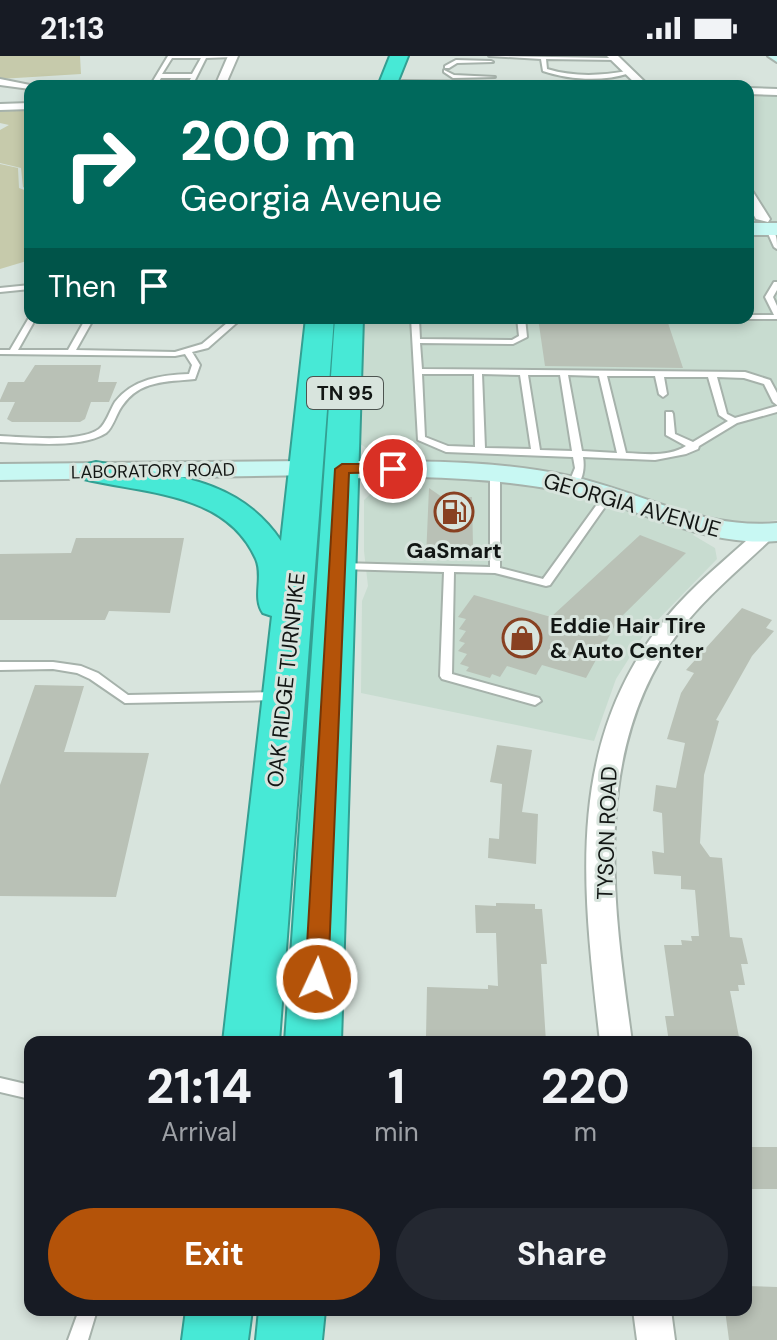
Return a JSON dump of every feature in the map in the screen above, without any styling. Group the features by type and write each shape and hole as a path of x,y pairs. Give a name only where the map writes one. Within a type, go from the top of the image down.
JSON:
{"highway":[{"path":"395,80 399,56"},
{"path":"398,80 416,56"},
{"name":"OAK RIDGE TURNPIKE","path":"313,1036 337,566 324,469 320,324"},
{"name":"OAK RIDGE TURNPIKE","path":"252,1036 287,679 348,324"},
{"path":"96,472 179,487 225,503 253,526 276,562 277,605 287,679 331,695"},
{"path":"215,1340 218,1316"},
{"path":"289,1340 291,1316"}],"street":[{"path":"222,80 232,57"},
{"path":"612,57 636,80"},
{"path":"0,82 24,85"},
{"path":"754,91 777,92"},
{"path":"0,107 24,106"},
{"path":"754,206 766,227"},
{"name":"GEORGIA AVENUE","path":"324,469 488,461 609,494 714,531 771,533"},
{"name":"LABORATORY ROAD","path":"0,472 324,469"},
{"name":"TYSON ROAD","path":"615,1036 606,955 602,840 609,754 631,691 674,622 771,533"},
{"path":"653,1316 656,1340"}],"lane":[{"path":"157,80 170,57 232,57"},
{"path":"192,80 204,57"},
{"path":"483,80 453,76 447,69 456,61 491,58 612,57"},
{"path":"491,58 497,80"},
{"path":"543,58 545,70 557,73 614,76 627,73"},
{"path":"159,76 194,76"},
{"path":"754,317 777,316 769,297 777,284"},
{"path":"0,290 24,288"},
{"path":"13,352 29,324"},
{"path":"71,353 87,324"},
{"path":"0,352 188,352 205,346 231,324"},
{"path":"416,324 421,438 488,461 536,451 655,457 695,447 734,421 777,409"},
{"path":"418,341 513,342 523,337 522,324"},
{"path":"0,439 70,441 105,430 112,411 134,387 162,376 192,377 196,365 188,352"},
{"path":"419,371 760,377 767,382 777,402"},
{"path":"478,373 495,570"},
{"path":"524,374 536,451"},
{"path":"564,375 579,452 580,468 573,485"},
{"path":"603,375 622,455"},
{"path":"659,375 663,394"},
{"path":"712,375 723,415 734,421"},
{"path":"669,414 671,435 695,447"},
{"path":"337,566 495,570 546,583 609,494"},
{"path":"449,568 446,676 535,701"},
{"path":"0,666 80,667 107,682 125,699 287,679"},
{"path":"0,1085 24,1091"},
{"path":"78,1340 86,1316"}],"shaded area":[{"path":"754,94 777,95 777,520 747,524 707,519 693,535 715,548 717,559 645,633 616,679 594,741 361,693 362,601 368,586 364,500 379,486 378,455 360,444 363,324 754,324"}],"green space":[{"path":"0,56 80,56 81,74 0,79"},
{"path":"24,109 24,188 21,168 0,163 0,130 9,125 0,123 0,111"},
{"path":"0,164 18,168 19,188 24,190 24,262 0,269"}],"building":[{"path":"539,324 668,324 683,368 545,366"},
{"path":"35,365 101,365 98,382 117,382 109,402 91,402 85,419 80,422 12,422 7,419 15,402 0,400 8,382 24,382"},
{"path":"429,488 442,497 472,497 473,546 444,558 426,558"},
{"path":"640,535 686,553 618,620 586,678 542,665 536,675 507,666 500,677 492,674 490,678 466,671 469,667 460,664 467,654 458,651 465,643 459,641 466,631 459,629 466,619 458,617 474,595 551,617"},
{"path":"76,538 184,538 170,613 109,611 105,620 0,620 0,554 71,553"},
{"path":"742,608 772,620 766,628 774,631 752,656 716,720 719,721 704,775 700,843 710,857 722,858 730,937 742,938 748,964 741,964 745,985 738,985 739,991 730,991 739,1036 668,1036 665,1016 674,1016 664,945 682,945 681,940 692,941 691,936 699,936 695,890 681,889 681,876 654,874 652,851 664,853 662,813 653,811 656,785 676,788 685,743 667,739 681,693 694,673 686,670"},
{"path":"35,685 84,686 64,752 149,753 116,897 0,896 0,785"},
{"path":"497,745 532,750 522,812 538,814 536,864 488,858 489,838 499,839 502,784 490,782"},
{"path":"496,903 535,904 535,909 542,909 547,964 541,964 546,1036 426,1036 427,987 488,989 488,985 498,986 496,933 476,933 475,905 496,906"},
{"path":"752,1147 777,1147 777,1189 752,1189"},
{"path":"752,1286 777,1287 777,1340 729,1340 726,1316 752,1316"}],"place":[{"name":"GaSmart","path":"454,512"},
{"name":"Eddie Hair Tire & Auto Center","path":"522,638"}],"route":[{"path":"317,979 342,469 393,469"}]}
